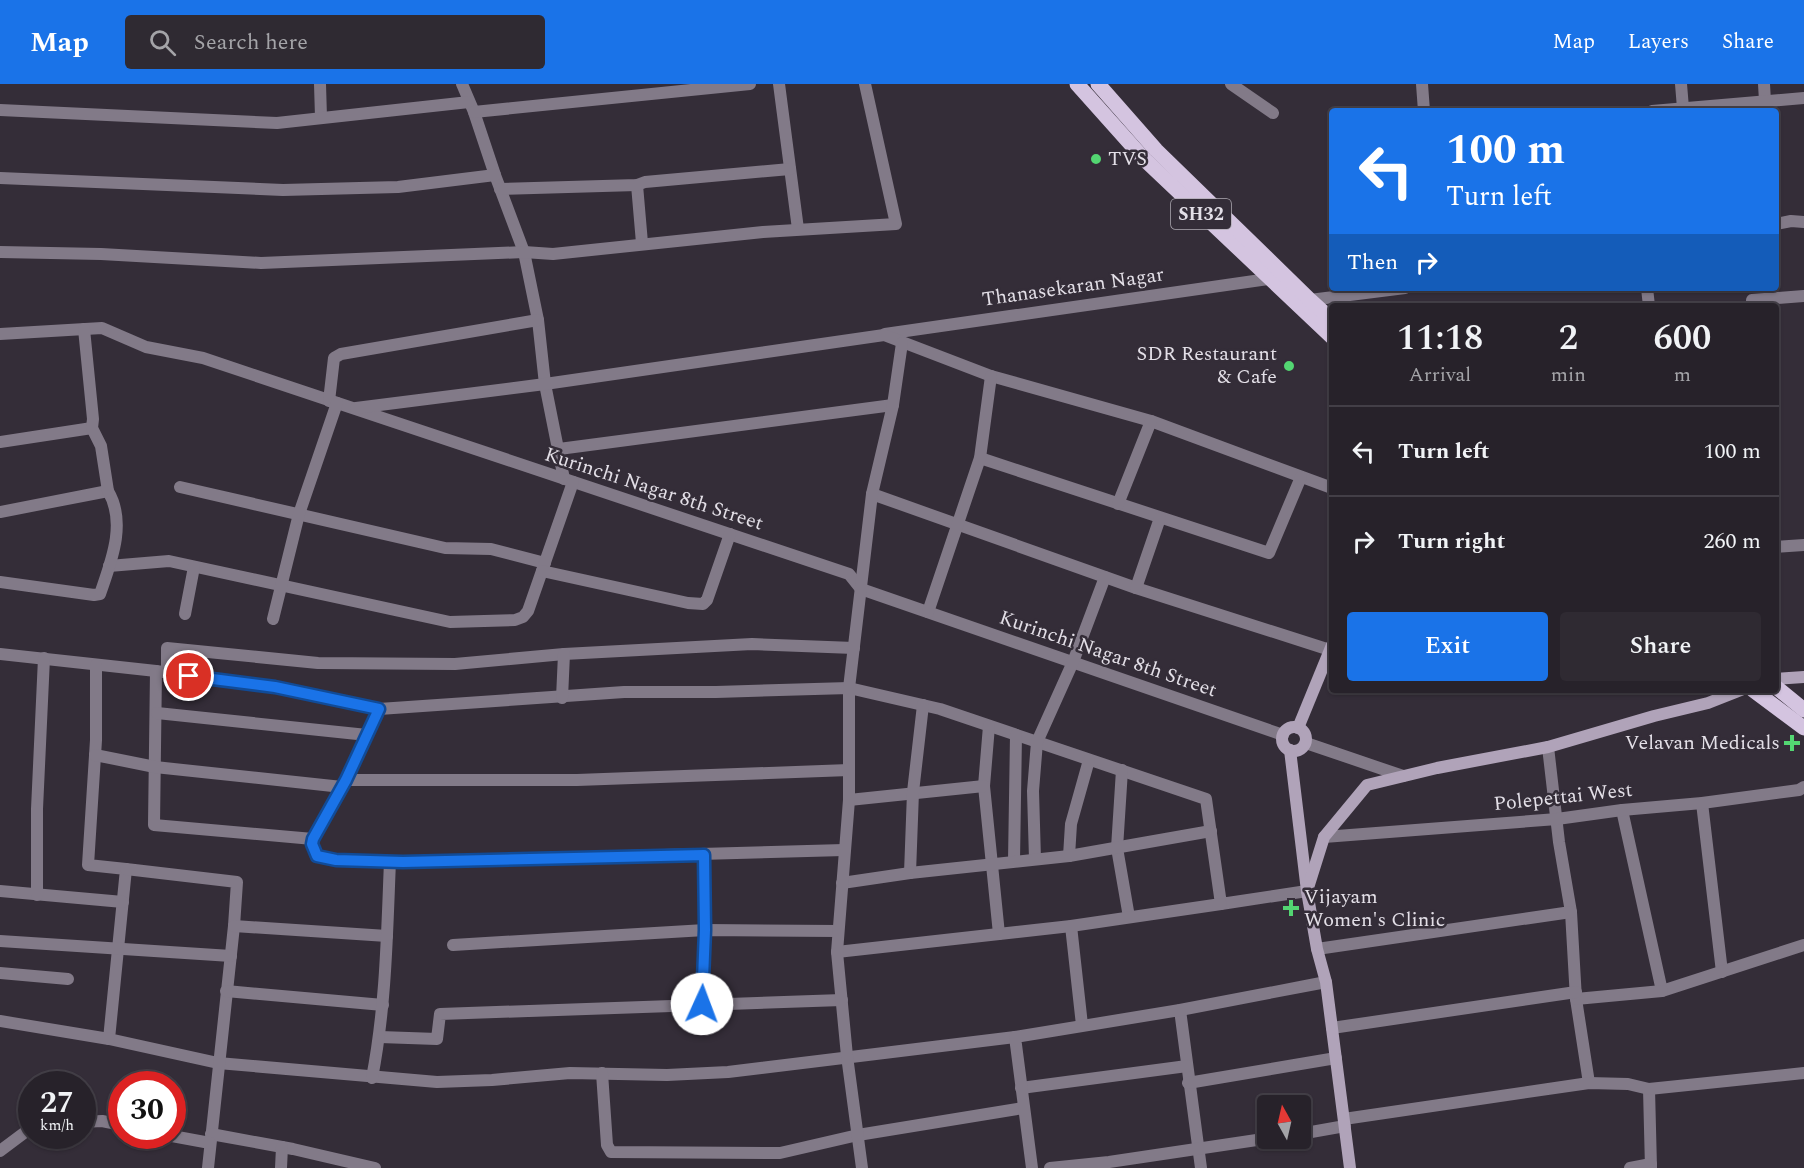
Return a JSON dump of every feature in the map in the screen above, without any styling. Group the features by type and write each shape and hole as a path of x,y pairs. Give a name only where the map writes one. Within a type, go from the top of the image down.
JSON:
{"main road":[{"name":"SH32","path":"1077,84 1144,159 1268,279 1329,334"},
{"name":"SH32","path":"1098,84 1156,150 1329,317"},
{"path":"1298,728 1329,652"},
{"path":"1779,679 1804,677"},
{"path":"1779,689 1804,710"},
{"path":"1307,891 1324,837 1366,785 1548,747 1708,703 1733,693"},
{"path":"1757,693 1804,728"},
{"path":"1289,728 1298,728 1305,734 1306,743 1299,750 1290,750 1283,744 1283,735 1289,728"},
{"path":"1290,750 1307,891 1317,949 1326,982 1350,1168"}],"street":[{"path":"320,84 321,117"},
{"path":"109,566 169,561 450,622 515,620 528,611 568,480 545,384 538,320 524,252 462,84"},
{"path":"0,110 277,123 321,117 742,84"},
{"path":"779,84 798,229"},
{"path":"0,252 100,254 261,263 524,252 553,254 642,243 798,229 896,224 865,84"},
{"path":"1231,84 1273,114"},
{"path":"1422,84 1424,108"},
{"path":"1681,84 1683,108 1804,98"},
{"path":"1764,84 1765,101"},
{"path":"500,189 636,185 645,182 790,169"},
{"path":"0,178 284,190 398,187 495,175"},
{"path":"636,185 642,243"},
{"path":"1779,223 1804,222"},
{"name":"Thanasekaran Nagar","path":"353,408 545,384 1268,279"},
{"path":"1310,300 1382,291"},
{"path":"1752,303 1752,300 1804,296"},
{"path":"273,619 299,514 333,402 334,357 538,320"},
{"name":"Kurinchi Nagar 8th Street","path":"0,334 102,328 146,347 202,358 849,574 861,589 1283,735"},
{"path":"0,582 94,596 100,594 116,540 117,522 108,491 100,446 92,428 84,329"},
{"path":"884,335 991,376 1151,421 1329,487"},
{"path":"862,1168 847,1056 837,952 849,800 849,687 872,494 893,405 902,343"},
{"path":"928,612 980,458 991,376"},
{"path":"559,449 893,405"},
{"path":"1118,504 1151,421"},
{"path":"0,442 92,428"},
{"path":"980,458 1269,553 1301,477"},
{"path":"180,487 445,548 491,549 543,567 696,605 703,604 707,600 730,534"},
{"path":"0,512 108,491"},
{"path":"872,494 1136,588 1329,646"},
{"path":"1136,588 1160,518"},
{"path":"1779,547 1804,545"},
{"path":"185,614 194,567"},
{"path":"1035,859 1033,791 1037,742 1073,662 1106,577"},
{"path":"313,839 154,825 157,713 167,648 318,663 455,664 564,654 752,645 854,648"},
{"path":"0,654 275,687 379,709 624,692 716,692 849,687 923,705 1206,799 1221,904"},
{"path":"562,698 564,654"},
{"path":"38,895 38,809 44,658"},
{"path":"96,665 95,754 88,864 237,882 208,1168"},
{"path":"910,873 913,792 923,705"},
{"path":"379,709 344,783 313,839 312,844 317,856 336,860 414,862 844,850"},
{"path":"157,713 367,735"},
{"path":"989,726 984,786 999,934"},
{"path":"1014,861 1016,735"},
{"path":"1306,743 1403,776"},
{"path":"1548,747 1571,912 1576,995 1589,1083"},
{"path":"95,754 155,767 344,783 577,780 849,770"},
{"path":"1069,856 1071,824 1089,760"},
{"path":"1122,771 1117,848 1129,918"},
{"path":"849,800 984,786"},
{"name":"Polepettai West","path":"1324,837 1557,819 1622,810 1702,803 1800,790 1804,787"},
{"path":"1702,803 1722,972"},
{"path":"1622,810 1662,991"},
{"path":"842,883 910,873 1069,856 1210,831"},
{"path":"702,1004 705,930 704,855"},
{"path":"372,1078 380,1037 383,1005 390,861"},
{"path":"109,1039 126,869"},
{"path":"0,891 123,902"},
{"path":"837,952 1071,926 1307,891"},
{"path":"1317,949 1571,912"},
{"path":"234,926 387,936"},
{"path":"1071,926 1082,1025"},
{"path":"453,945 705,930 838,931"},
{"path":"0,941 231,956"},
{"path":"1332,1028 1576,995 1662,991 1804,945"},
{"path":"0,974 68,979"},
{"path":"0,1021 109,1039 218,1063 437,1082 570,1073 667,1075 728,1072 1015,1037 1180,1010 1326,982"},
{"path":"226,990 383,1005"},
{"path":"380,1037 437,1039 440,1014 842,1000"},
{"path":"1180,1010 1201,1168"},
{"path":"1015,1037 1032,1168"},
{"path":"1188,1083 1336,1058"},
{"path":"1021,1088 1187,1066"},
{"path":"602,1073 607,1145 611,1152 780,1153 858,1135 1023,1108"},
{"path":"1311,1131 1344,1123 1589,1083 1628,1084 1649,1089 1804,1073"},
{"path":"1630,1168 1651,1166 1649,1089"},
{"path":"186,1137 282,1147 349,1165 375,1168"},
{"path":"0,1151 18,1138"},
{"path":"1050,1168 1109,1165 1257,1140"},
{"path":"281,1168 282,1147"}],"place":[{"name":"TVS","path":"1096,159"},
{"name":"SDR Restaurant & Cafe","path":"1289,366"},
{"name":"Velavan Medicals","path":"1792,743"},
{"name":"Vijayam Women's Clinic","path":"1291,908"}],"route":[{"path":"189,676 275,687 379,709 346,780 313,839 312,844 317,856 336,860 403,862 704,855 705,930 702,1004"}]}
